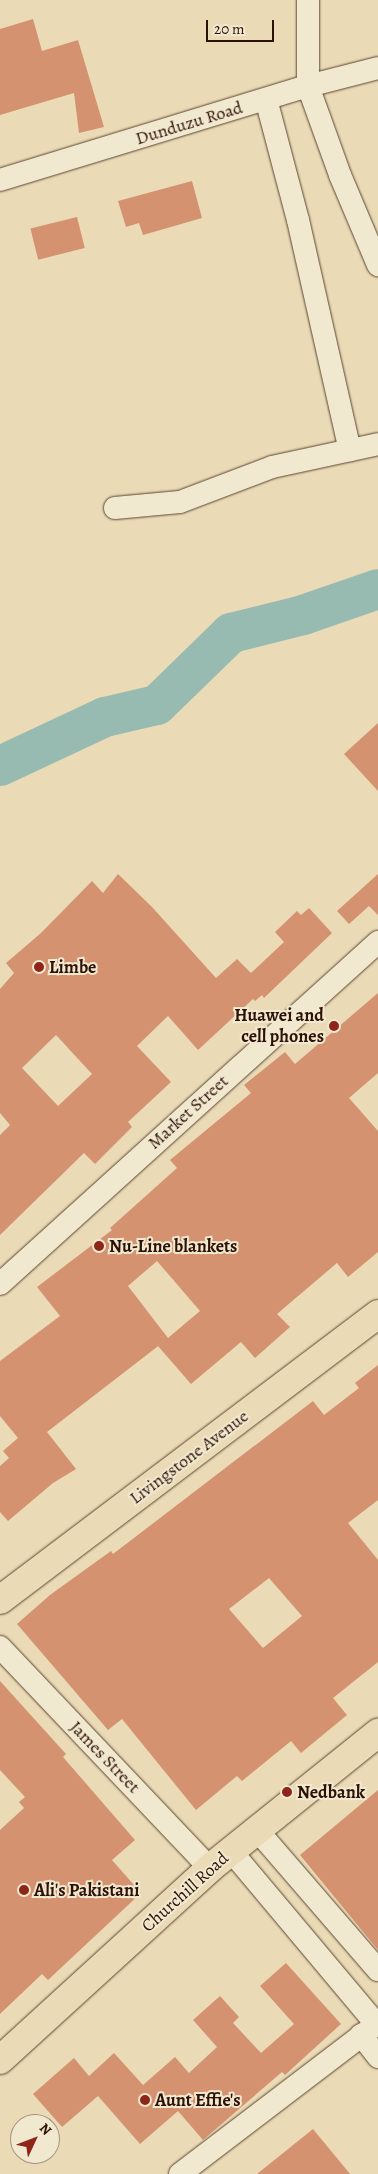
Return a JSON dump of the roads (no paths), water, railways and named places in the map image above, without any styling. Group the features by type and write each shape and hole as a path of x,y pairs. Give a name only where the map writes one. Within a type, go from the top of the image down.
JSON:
{"highway":[{"name":"Livingstone Avenue","path":"0,1600 378,1314"},
{"name":"Churchill Road","path":"0,2060 221,1860 378,1734"}],"street":[{"path":"308,0 308,86 340,175 378,265"},
{"name":"Dunduzu Road","path":"0,180 308,86 378,68"},
{"path":"266,99 298,220 350,450"},
{"path":"115,508 180,502 272,467 378,444"},
{"name":"Market Street","path":"0,1284 378,942"},
{"name":"James Street","path":"0,1647 311,1946 372,2028 378,2057"},
{"path":"257,1830 378,1970"},
{"path":"311,1946 338,1924"},
{"path":"180,2174 372,2028"}],"waterway":[{"path":"0,766 105,717 157,705 231,633 303,615 378,589"}],"place":[{"name":"Limbe","path":"39,967"},
{"name":"Huawei and cell phones","path":"334,1026"},
{"name":"Nu-Line blankets","path":"99,1246"},
{"name":"Nedbank","path":"287,1792"},
{"name":"Ali's Pakistani","path":"24,1890"},
{"name":"Aunt Effie's","path":"145,2100"}]}
